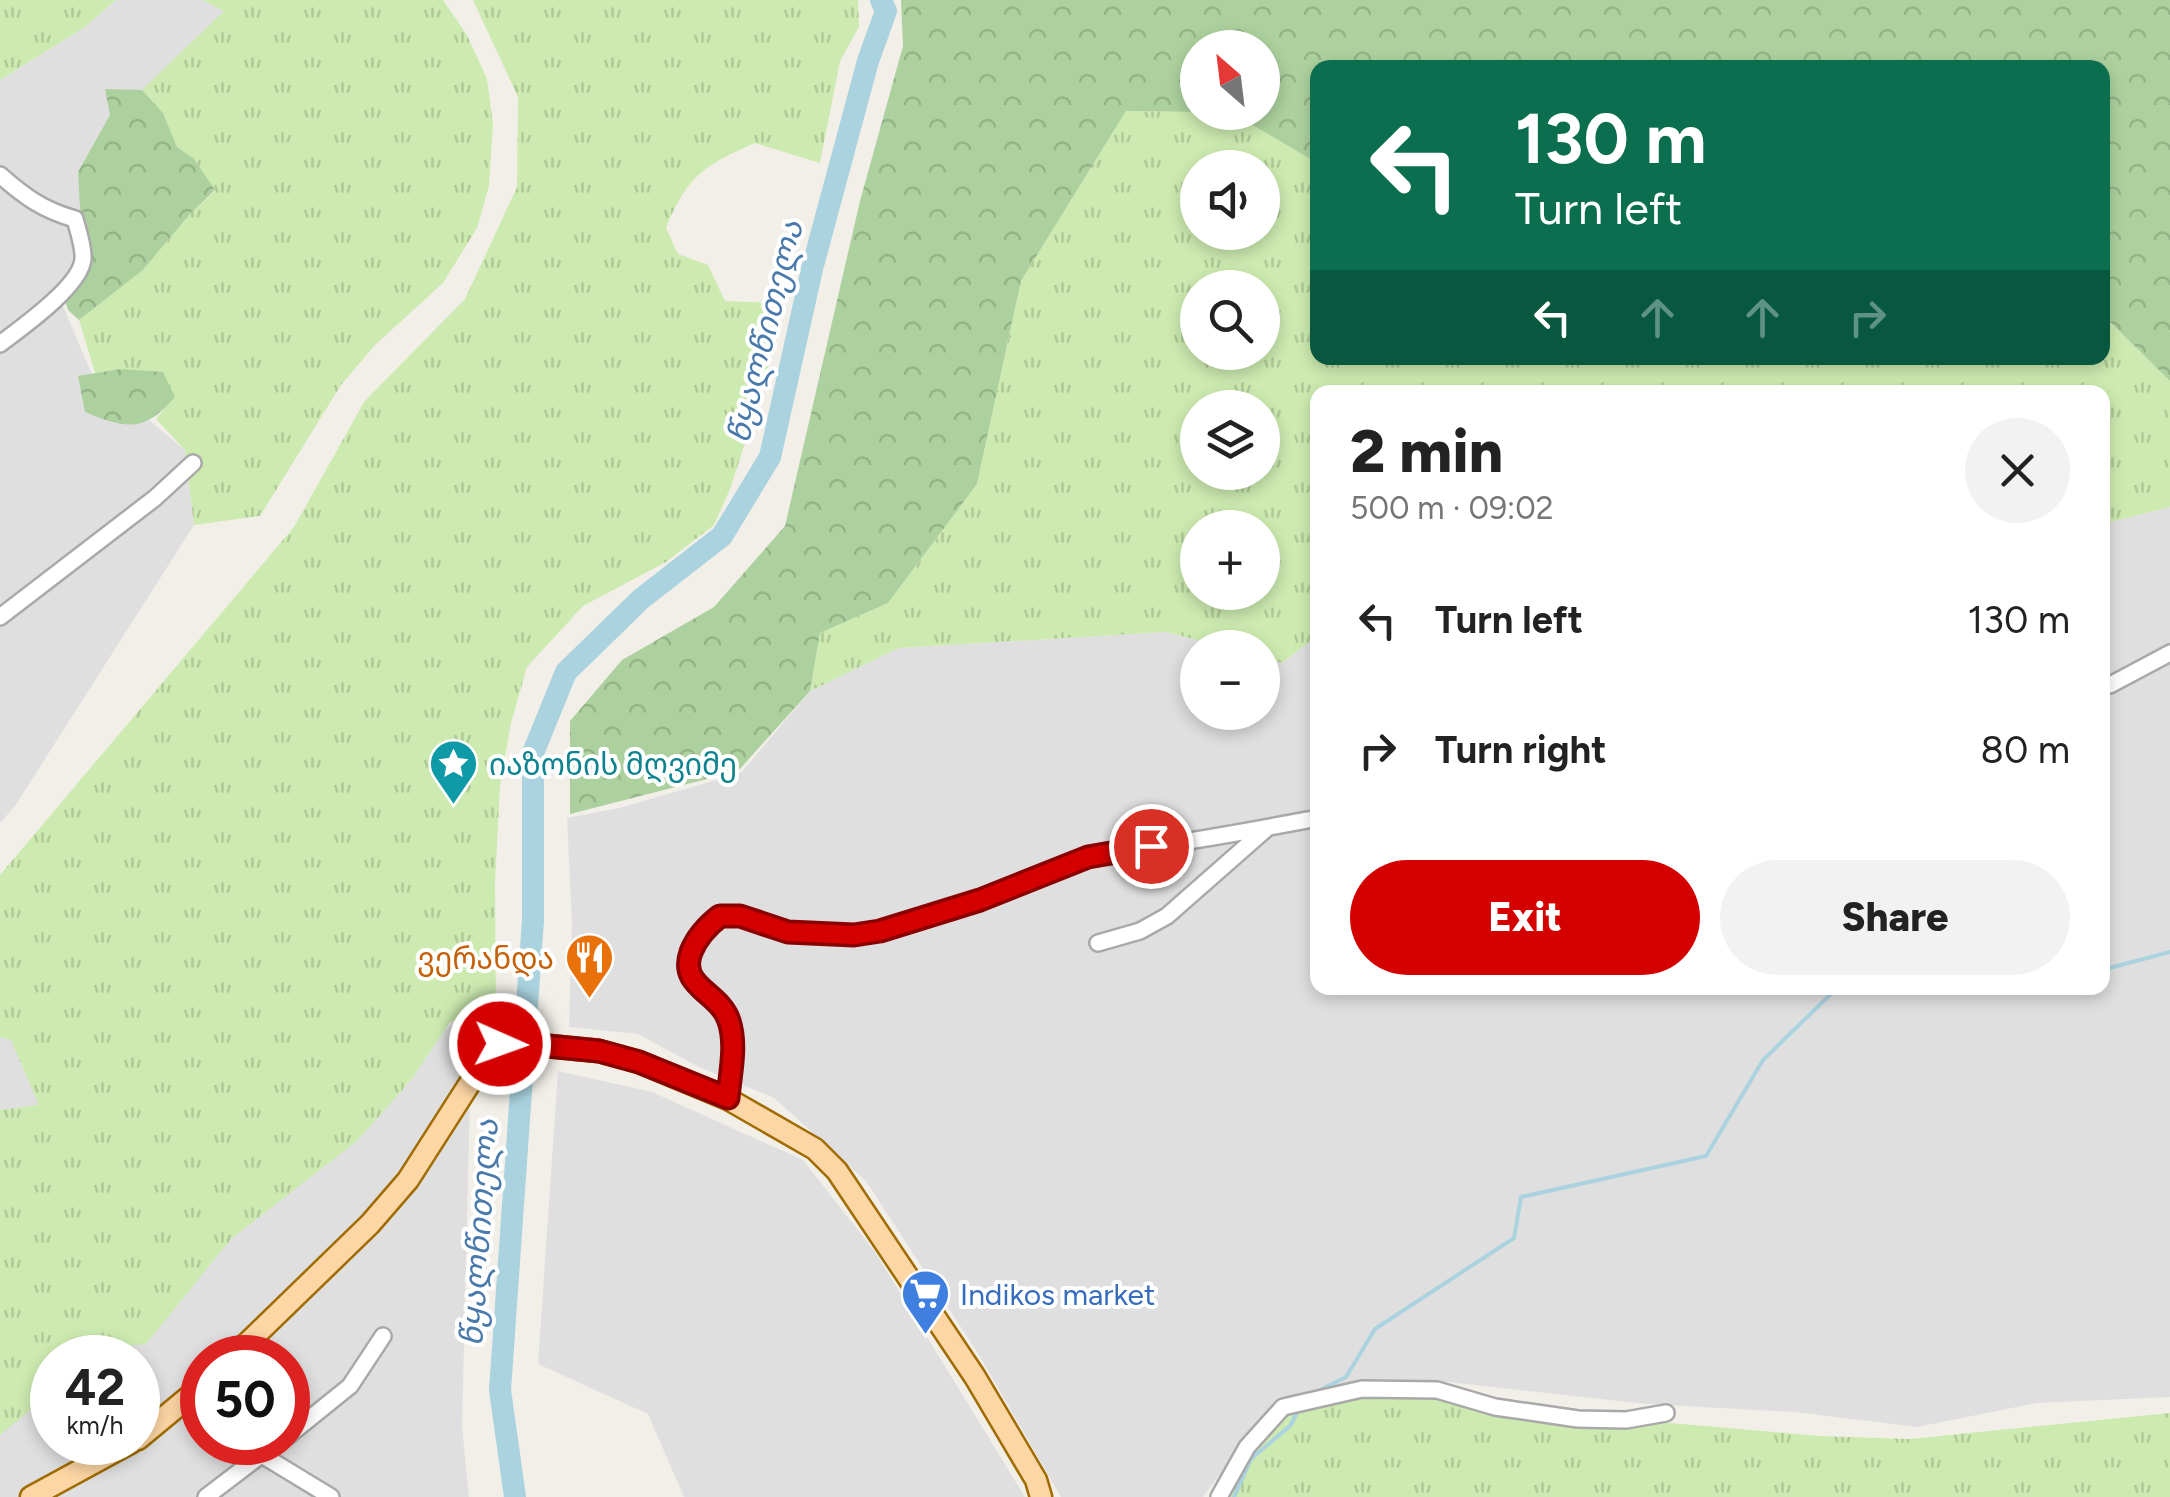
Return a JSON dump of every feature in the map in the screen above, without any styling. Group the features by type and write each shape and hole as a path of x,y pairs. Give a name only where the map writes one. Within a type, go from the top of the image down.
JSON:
{"main road":[{"path":"256,1335 370,1224 408,1180 488,1052 507,1042 570,1047 639,1062 728,1098 815,1148 837,1171 975,1377 1036,1480 1041,1497"},
{"path":"160,1420 180,1404"},
{"path":"31,1497 89,1465"}],"street":[{"path":"0,175 30,202 75,219 84,258 77,275 35,318 0,344"},
{"path":"0,617 155,498 194,463"},
{"path":"2110,685 2170,653"},
{"path":"728,1098 733,1045 728,1018 719,1004 694,983 688,971 689,957 699,937 720,916 740,916 788,932 854,935 880,931 980,900 1088,857 1310,820"},
{"path":"1098,943 1140,932 1167,916 1268,828"},
{"path":"310,1418 350,1386 382,1336"},
{"path":"1219,1497 1247,1447 1282,1407 1362,1389 1438,1390 1496,1407 1578,1419 1626,1420 1666,1413"},
{"path":"206,1497 249,1465"},
{"path":"278,1465 331,1497"}],"shaded area":[{"path":"110,0 245,0 246,135 99,272 61,302 91,372 185,450 194,525 15,806 0,823 0,80 85,27"},
{"path":"2170,507 2170,1397 2036,1403 1917,1427 1795,1412 1646,1404 1429,1380 1278,1397 1203,1497 1061,1497 979,1355 866,1181 774,1098 697,1066 638,1034 569,1027 572,922 567,818 619,808 741,773 810,691 899,648 1166,632 1180,636 1180,730 1280,730 1280,662 1310,641 1310,995 2110,995 2110,522"},
{"path":"472,1013 462,1427 469,1497 0,1497 0,1033 278,1134"},
{"path":"558,1071 652,1092 803,1160 875,1252 1025,1497 684,1497 648,1414 538,1364"}],"green space":[{"path":"0,0 116,0 85,27 0,80"},
{"path":"203,0 443,0 467,35 487,79 493,124 489,186 477,228 443,283 375,345 341,385 260,516 194,525 185,450 156,419 174,397 120,369 95,373 79,320 143,270 215,191 194,159 177,147 163,113 142,90 224,11"},
{"path":"473,0 858,0 859,27 840,61 820,163 755,143 700,174 682,196 666,228 678,254 708,265 725,301 781,303 771,356 730,489 714,525 666,562 583,606 527,667 511,723 500,786 495,883 496,1009 450,1022 411,1080 357,1141 231,1239 153,1335 30,1335 30,1410 0,1435 0,1110 39,1105 11,1040 0,1037 0,875 294,527 364,402 465,299 517,187 518,97"},
{"path":"901,0 2170,0 2170,381 2110,322 2110,60 1310,60 1310,159 1261,130 1280,130 1280,30 1180,30 1180,112 1126,111 1021,281 977,484 888,603 820,633 810,691 738,771 570,814 570,721 622,660 714,607 785,526 860,201 903,46"},
{"path":"105,89 142,90 163,113 177,147 194,159 215,190 143,270 79,320 68,310 65,300 88,260 81,226 78,172 110,115"},
{"path":"1126,111 1180,112 1180,130 1261,130 1310,159 1310,365 2110,365 2110,322 2170,381 2170,507 2110,522 2110,385 1310,385 1310,641 1282,663 1280,630 1180,630 1180,636 1166,632 899,648 810,691 820,633 888,603 977,484 1021,281"},
{"path":"120,369 163,372 175,397 154,417 134,424 112,422 85,412 78,376"},
{"path":"1358,1387 1446,1396 1531,1411 1820,1436 1910,1439 2170,1413 2170,1497 1221,1497 1247,1449 1280,1416"}],"waterway":[{"name":"წყალწითელა","path":"515,1497 500,1390 533,920 533,753 566,672 641,599 722,536 770,457 812,269 868,61 886,11 881,0"},
{"path":"2110,968 2170,952"},
{"path":"1314,1393 1346,1377 1375,1329 1514,1238 1521,1197 1706,1156 1763,1060 1830,995"},
{"path":"1234,1497 1251,1459 1290,1426 1297,1413"}],"place":[{"name":"იაზონის მღვიმე","path":"454,806"},
{"name":"ვერანდა","path":"589,1000"},
{"name":"Indikos market","path":"925,1336"}],"route":[{"path":"500,1044 599,1051 639,1062 728,1098 733,1045 728,1018 713,997 694,983 688,971 693,947 720,916 740,916 769,928 807,934 880,931 980,900 1088,857 1151,846"}]}
